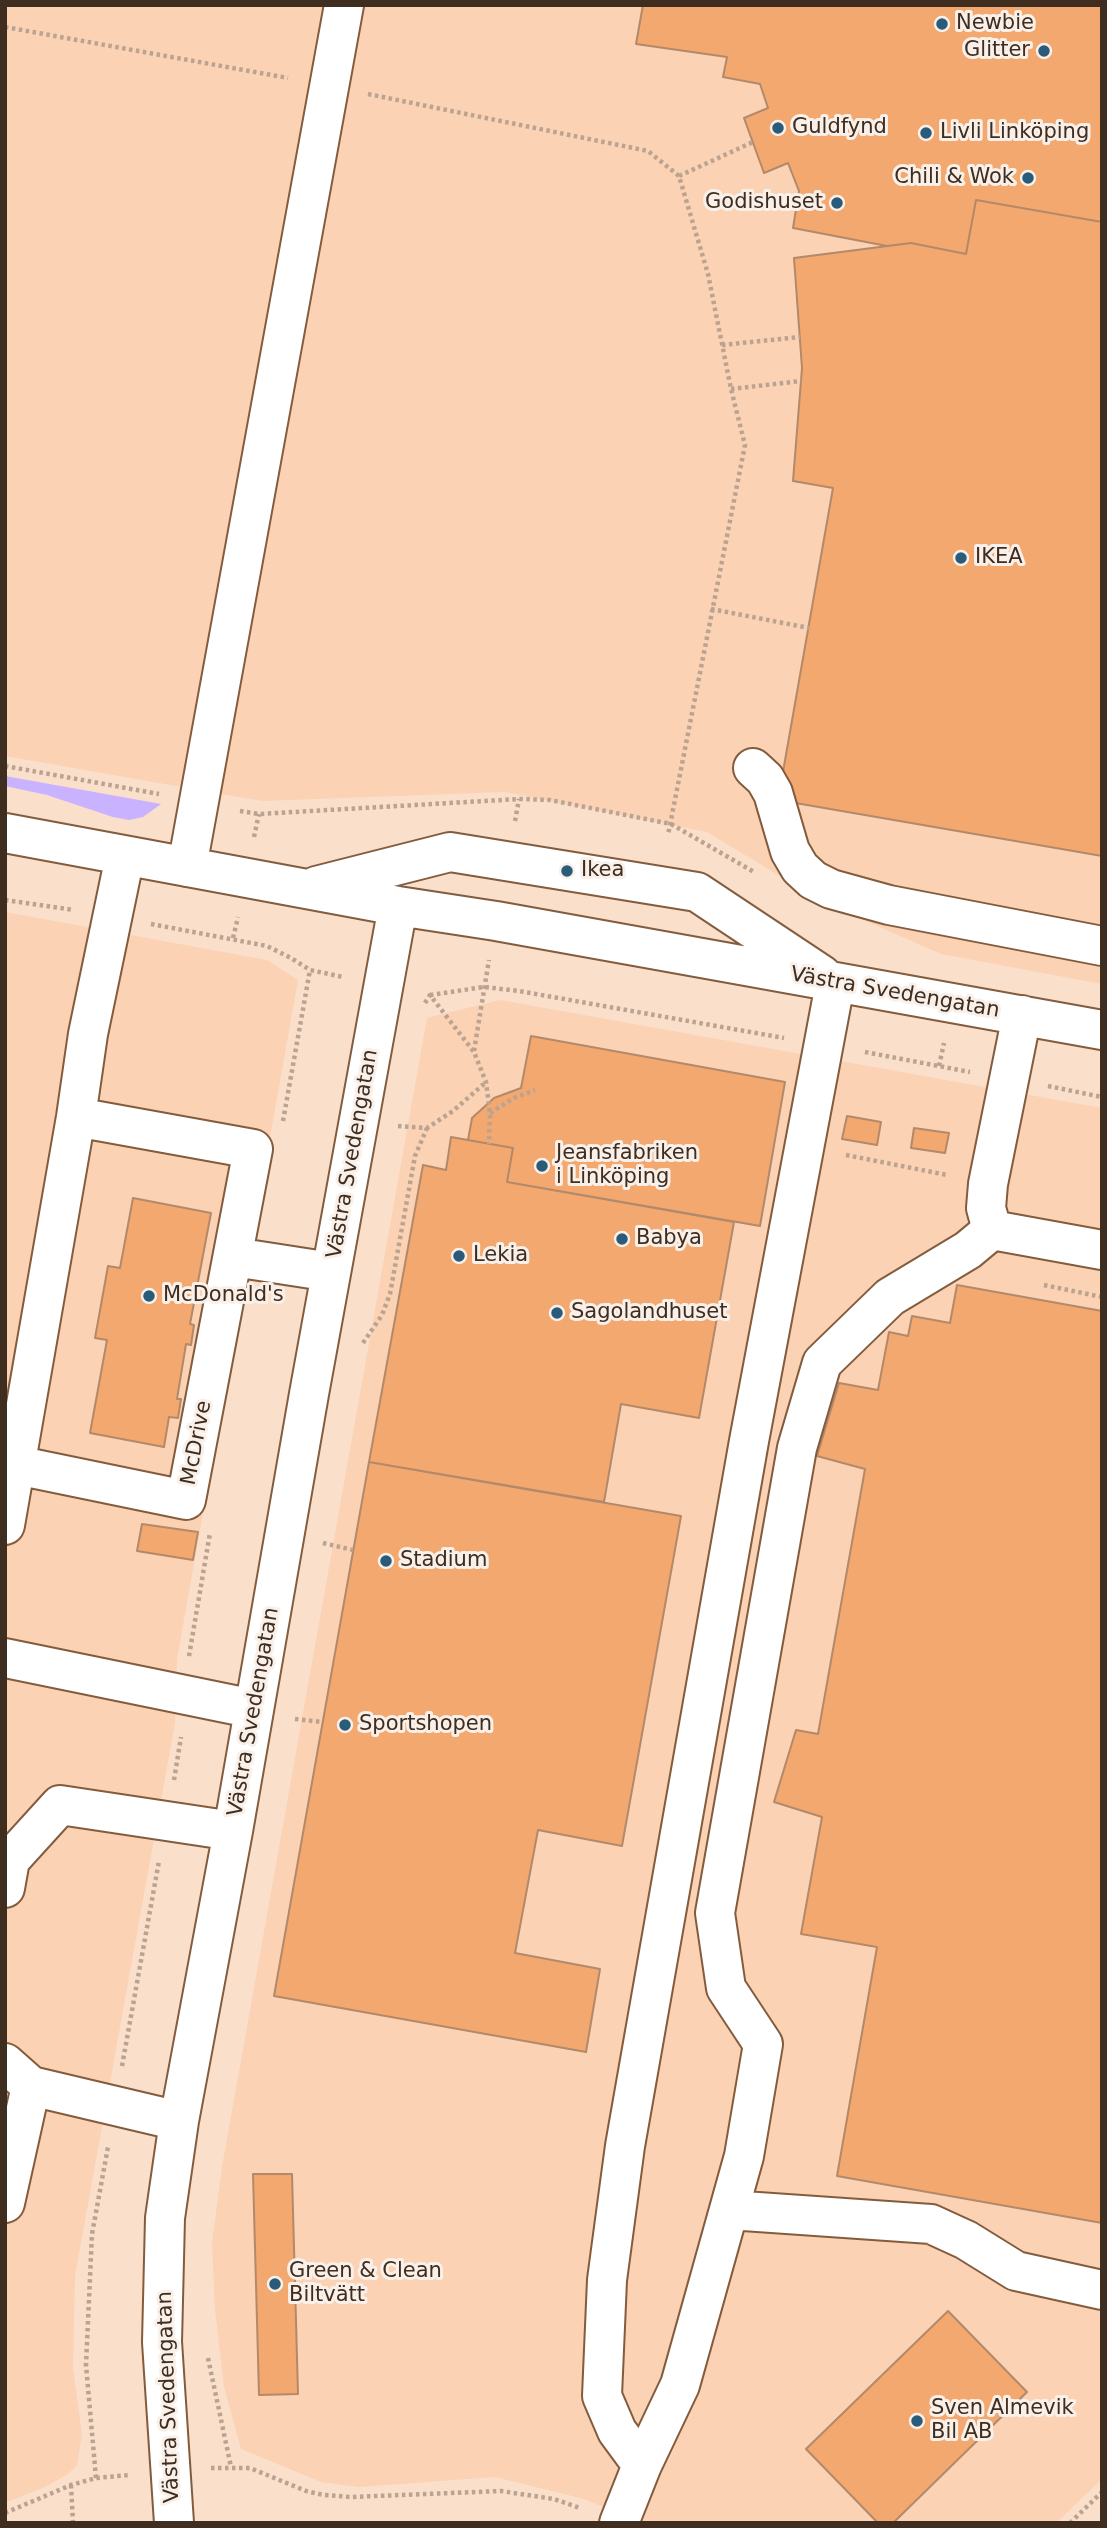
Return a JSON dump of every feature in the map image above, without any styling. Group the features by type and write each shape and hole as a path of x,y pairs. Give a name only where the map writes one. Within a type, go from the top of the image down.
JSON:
{"street":[{"path":"187,867 344,5"},
{"path":"753,768 765,779 772,793 790,851 800,867 813,880 831,889 889,905 1102,946"},
{"name":"Västra Svedengatan","path":"5,833 398,906 496,921 1102,1030"},
{"path":"307,888 450,852 697,892 835,984 748,1441 625,2146 607,2280 602,2396 617,2431 642,2465"},
{"path":"5,1525 94,1004 125,856"},
{"name":"Västra Svedengatan","path":"174,2523 162,2342 166,2218 178,2121 233,1831 272,1714 331,1272 398,906"},
{"path":"992,1230 986,1208 988,1184 1022,1015"},
{"path":"76,1117 253,1149 234,1256 331,1272"},
{"path":"992,1230 1102,1250"},
{"path":"619,2522 642,2465 680,2385 744,2156 763,2044 726,1988 715,1913 797,1448 822,1363 890,1297 968,1250 992,1230"},
{"name":"McDrive","path":"16,1465 187,1500 234,1256"},
{"path":"748,1441 797,1448"},
{"path":"5,1658 272,1714"},
{"path":"5,1888 10,1860 60,1805 233,1831"},
{"path":"5,2203 18,2074 178,2121"},
{"path":"729,2210 931,2224 967,2240 1016,2271 1102,2290"}],"path":[{"path":"5,27 330,86 648,151 679,176 708,274 744,445 668,835"},
{"path":"679,176 753,142"},
{"path":"722,345 800,337"},
{"path":"731,389 801,382"},
{"path":"711,610 808,628"},
{"path":"5,900 267,946 280,951 310,971 430,995 484,987 519,991 1102,1097"},
{"path":"474,1052 486,1082 490,1113 489,1144"},
{"path":"360,1346 382,1315 390,1294 415,1156 427,1128 453,1111 486,1082"},
{"path":"490,1113 514,1098 535,1090"},
{"path":"396,1126 427,1128"},
{"path":"321,1543 353,1550"},
{"path":"272,1714 322,1722"},
{"path":"5,2513 71,2485 96,2478 231,2467 250,2468 306,2491 324,2495 351,2497 501,2491 554,2499 619,2522"},
{"path":"71,2485 73,2523"},
{"path":"1070,2523 1102,2492"}],"shaded area":[{"path":"5,5 1102,5 1102,984 941,954 821,901 707,832 505,792 262,801 5,756"},
{"path":"5,776 161,804 143,817 129,820 47,795 5,786"},
{"path":"5,912 267,960 298,980 177,1659 175,1723 75,2276 73,2367 82,2435 77,2465 68,2474 45,2487 5,2503"},
{"path":"500,1000 1102,1108 1102,2479 1056,2523 642,2523 584,2499 495,2477 359,2487 321,2482 241,2449 224,2387 215,2310 212,2243 222,2167 427,1018"}],"building":[{"name":"Livli Linköping","path":"643,5 1102,5 1102,222 976,200 966,254 911,243 887,246 793,228 799,191 788,163 764,173 744,118 768,108 760,84 723,77 727,57 636,44"},
{"name":"IKEA","path":"976,200 1102,222 1102,856 778,800 833,488 793,481 802,368 794,258 911,243 966,254"},
{"path":"531,1036 785,1082 760,1226 507,1182 513,1148 468,1140 472,1118 494,1098 521,1088"},
{"path":"847,1116 881,1122 877,1145 842,1139"},
{"path":"914,1128 949,1133 945,1153 911,1148"},
{"name":"Sagolandhuset","path":"451,1137 513,1148 507,1182 734,1222 699,1418 621,1404 604,1502 369,1462 423,1165 446,1170"},
{"name":"McDonald's","path":"133,1198 211,1213 190,1324 194,1325 191,1345 186,1344 177,1399 181,1399 178,1418 169,1417 164,1447 90,1433 107,1340 95,1338 108,1266 120,1268"},
{"path":"957,1285 1102,1311 1102,2223 837,2176 877,1947 801,1934 822,1817 774,1802 796,1730 818,1734 865,1469 817,1456 839,1383 878,1390 889,1332 908,1336 912,1316 950,1323"},
{"path":"369,1462 681,1516 622,1846 538,1830 515,1953 600,1969 586,2052 274,1996"},
{"path":"142,1524 198,1532 193,1560 137,1551"},
{"name":"Green & Clean Biltvätt","path":"253,2174 292,2174 298,2394 259,2395"},
{"name":"Sven Almevik Bil AB","path":"948,2311 1027,2392 893,2523 878,2523 806,2449"}],"place":[{"name":"Newbie","path":"942,24"},
{"name":"Glitter","path":"1044,51"},
{"name":"Guldfynd","path":"778,128"},
{"name":"Livli Linköping","path":"926,133"},
{"name":"Chili & Wok","path":"1028,178"},
{"name":"Godishuset","path":"837,203"},
{"name":"IKEA","path":"961,558"},
{"name":"Ikea","path":"567,871"},
{"name":"Jeansfabriken i Linköping","path":"542,1166"},
{"name":"Babya","path":"622,1239"},
{"name":"Lekia","path":"459,1256"},
{"name":"McDonald's","path":"149,1296"},
{"name":"Sagolandhuset","path":"557,1313"},
{"name":"Stadium","path":"386,1561"},
{"name":"Sportshopen","path":"345,1725"},
{"name":"Green & Clean Biltvätt","path":"275,2284"},
{"name":"Sven Almevik Bil AB","path":"917,2421"}]}
